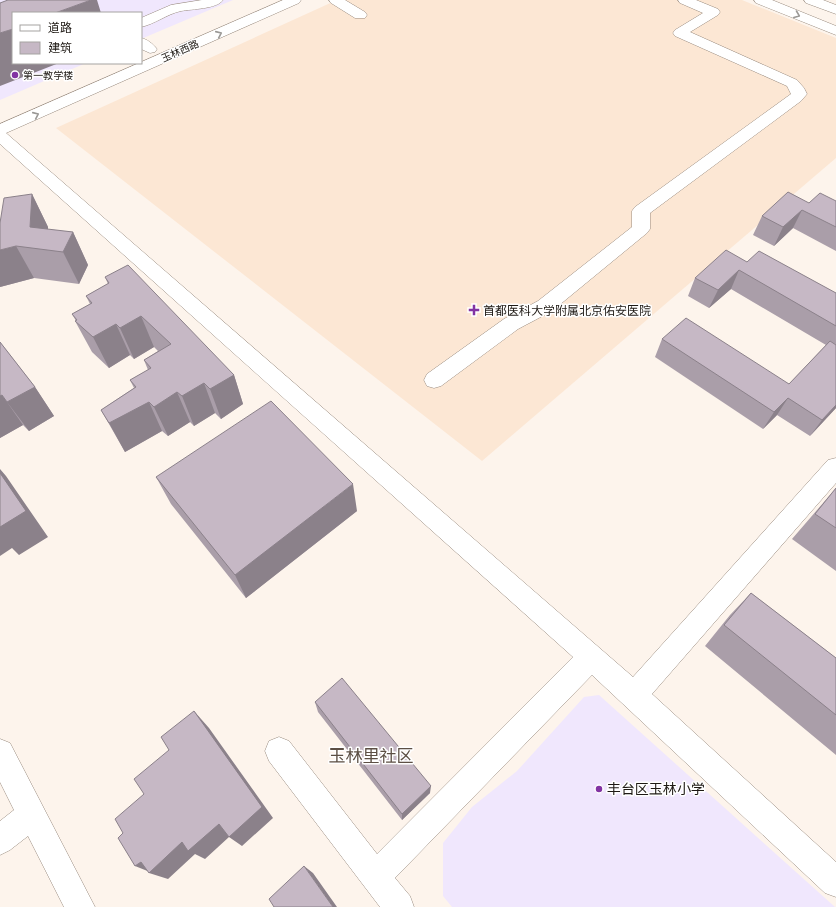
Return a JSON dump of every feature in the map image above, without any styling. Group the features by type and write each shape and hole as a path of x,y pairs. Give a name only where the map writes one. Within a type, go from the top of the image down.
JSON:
{"street":[{"path":"163,0 176,8"},
{"path":"142,23 176,8 208,3 216,0"},
{"name":"玉林西路","path":"186,34 264,0"},
{"name":"玉林西路","path":"0,130 294,0"},
{"path":"336,0 360,15"},
{"path":"434,380 511,324 545,306 641,229 641,211 796,98 799,94 797,88 792,83 680,33 713,12 685,0"},
{"path":"761,0 836,31"},
{"path":"811,0 836,10"},
{"name":"玉林西路","path":"144,48 164,43"},
{"path":"55,90 116,64"},
{"path":"0,136 592,657 836,882"},
{"path":"634,696 836,467"},
{"path":"375,877 592,657"},
{"path":"279,750 398,907"},
{"path":"0,753 80,907"},
{"path":"0,840 32,814"}],"shaded area":[{"path":"0,0 233,0 142,39 142,12 12,12 12,64 84,64 0,100"},
{"name":"首都医科大学附属北京佑安医院","path":"337,0 742,0 836,38 836,158 482,461 56,128"},
{"name":"丰台区玉林小学","path":"599,695 835,907 452,907 443,896 443,843 472,807 517,771 584,697"}],"building":[{"path":"8,0 91,0 58,12 12,12 12,29 0,33 0,3"},
{"path":"788,192 809,203 820,193 836,201 836,227 802,210 783,227 762,216"},
{"path":"32,194 30,227 73,232 63,252 16,246 0,250 0,223 4,198"},
{"path":"726,250 747,262 759,251 836,293 836,326 739,270 718,290 695,278"},
{"path":"128,265 234,375 210,389 204,383 182,396 177,392 154,407 149,402 109,423 101,410 136,387 130,380 151,368 144,360 171,344 141,316 120,328 116,324 93,337 75,321 77,320 72,314 92,303 86,296 109,283 105,277"},
{"path":"686,318 789,384 830,341 836,345 836,405 822,420 788,398 774,412 662,339"},
{"path":"0,342 35,387 7,402 2,395 0,396"},
{"path":"271,401 353,484 235,575 156,477"},
{"path":"0,473 26,511 0,527"},
{"path":"836,488 836,528 815,514"},
{"path":"751,593 836,658 836,715 724,625"},
{"path":"342,678 431,786 402,814 315,702"},
{"path":"194,711 262,807 229,837 219,824 188,851 182,842 149,873 141,862 135,866 118,838 123,833 115,819 144,794 134,779 169,750 161,737"},
{"path":"304,866 333,907 274,907 269,899"}],"place":[{"name":"第一教学楼","path":"15,75"},
{"name":"首都医科大学附属北京佑安医院","path":"474,310"},
{"name":"丰台区玉林小学","path":"599,789"}],"district":[{"name":"玉林里社区","path":"371,755"}]}
